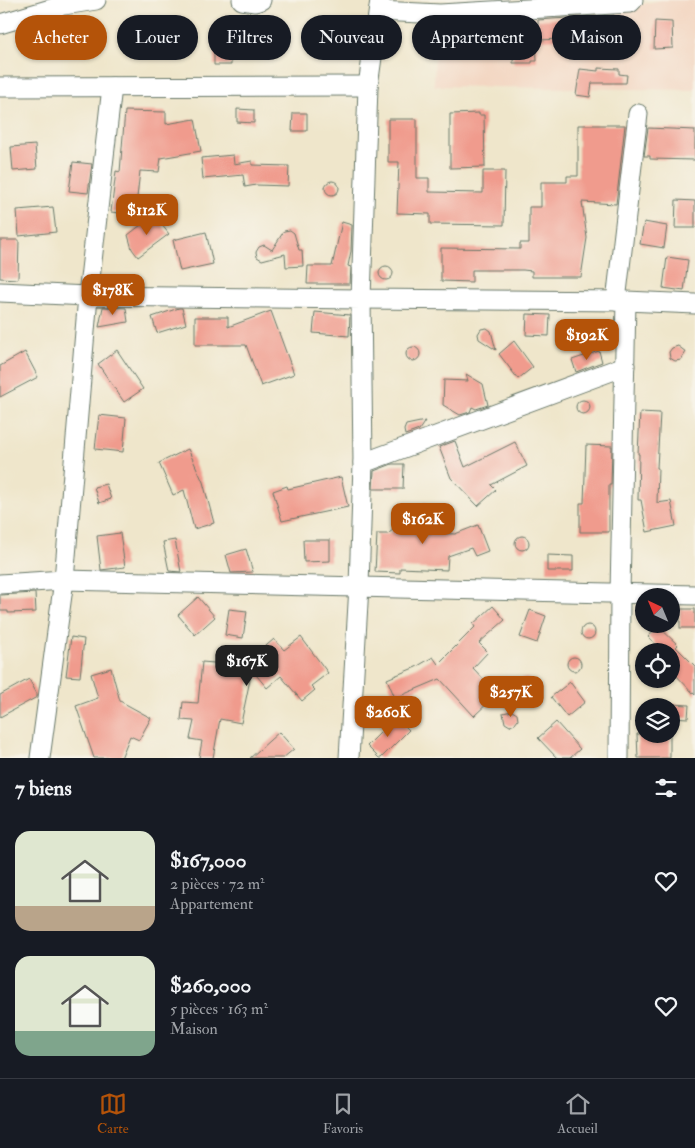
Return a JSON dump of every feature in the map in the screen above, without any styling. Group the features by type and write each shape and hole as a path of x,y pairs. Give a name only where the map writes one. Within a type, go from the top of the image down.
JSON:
{"street":[{"path":"0,24 64,5 96,0"},
{"path":"242,0 255,2 261,0"},
{"path":"349,758 362,463 361,299 368,86 377,3 440,14 630,2 633,0"},
{"path":"0,87 368,86"},
{"path":"40,758 64,580 88,296 112,88"},
{"path":"619,758 620,593 625,366 621,301 638,114"},
{"path":"0,292 88,296 621,301 695,304"},
{"path":"362,463 625,366"},
{"path":"0,584 64,580 695,595"}],"shaded area":[{"path":"661,0 695,0 695,90 434,86 435,60 542,60 542,15 436,15 436,9 643,4"}],"building":[{"path":"552,19 552,39 542,40 542,20"},
{"path":"655,21 672,22 673,48 654,49"},
{"path":"214,60 231,60 231,65 214,65"},
{"path":"513,60 537,60 532,61 532,63 513,63"},
{"path":"598,68 619,69 619,74 627,75 626,83 592,83 590,97 576,95 580,69 598,71"},
{"path":"237,109 254,110 254,123 237,122"},
{"path":"125,111 166,112 166,124 195,119 201,151 161,158 159,172 140,171 135,215 111,212 116,171 120,172"},
{"path":"293,113 307,113 307,131 292,131"},
{"path":"479,113 479,115 484,115 485,167 450,168 450,114"},
{"path":"388,119 417,119 417,178 429,178 429,192 483,193 483,171 505,171 504,225 430,224 430,214 397,213 399,162 388,162"},
{"path":"578,125 625,125 616,204 582,202 587,238 581,277 532,277 532,271 523,270 472,270 472,282 441,281 441,248 520,249 520,243 529,243 529,207 541,207 541,182 567,182 567,176 578,176"},
{"path":"648,128 695,130 695,160 650,159 650,156 644,156"},
{"path":"35,145 37,169 13,171 11,147"},
{"path":"233,155 234,164 252,161 252,165 289,166 288,186 256,185 245,187 243,175 203,179 201,158"},
{"path":"73,162 92,164 88,193 69,191"},
{"path":"332,181 337,183 339,188 337,193 332,195 327,193 325,188 327,183"},
{"path":"676,200 695,201 695,228 675,228"},
{"path":"53,207 56,232 19,236 17,210"},
{"path":"154,215 169,234 138,257 132,249 128,235"},
{"path":"342,222 352,225 351,251 348,266 351,267 350,284 307,284 308,266 332,266"},
{"path":"644,222 667,226 664,248 640,244"},
{"path":"290,230 294,233 299,250 302,250 303,266 286,267 285,254 262,260 257,257 256,252 259,247 264,245 272,250 284,231"},
{"path":"206,232 213,264 180,271 173,240"},
{"path":"0,240 19,240 18,279 0,278"},
{"path":"667,257 688,260 684,291 663,288"},
{"path":"386,266 391,268 393,273 391,278 386,280 381,278 379,273 381,268"},
{"path":"103,307 126,308 128,322 99,327"},
{"path":"182,308 186,324 157,333 152,317"},
{"path":"271,311 294,374 261,386 246,345 195,345 195,317 228,317 228,327"},
{"path":"315,312 350,315 349,336 313,333"},
{"path":"527,314 550,315 549,336 526,335"},
{"path":"487,328 491,331 496,350 479,339 478,334 481,329"},
{"path":"514,341 533,367 518,379 499,354"},
{"path":"678,346 686,352 681,360 675,361 670,358 669,352 672,348"},
{"path":"413,347 418,349 420,354 418,359 413,361 408,359 406,354 408,349"},
{"path":"117,350 143,389 124,402 98,364"},
{"path":"599,351 602,362 576,372 572,360"},
{"path":"25,352 38,377 0,397 0,366"},
{"path":"466,374 483,384 488,405 476,409 472,407 470,412 460,415 443,405 444,380 468,381"},
{"path":"583,400 588,402 590,407 588,412 583,414 578,412 576,407 578,402"},
{"path":"640,412 660,413 657,503 671,501 676,526 647,532 641,500 638,500"},
{"path":"99,415 126,418 123,452 95,449"},
{"path":"425,421 419,430 405,435 406,425"},
{"path":"455,441 465,467 515,442 527,466 491,485 496,490 478,506 451,478 439,447"},
{"path":"586,445 612,446 611,485 609,485 609,532 580,532 580,503 584,503"},
{"path":"188,449 203,482 214,523 194,529 184,490 173,495 159,463"},
{"path":"392,464 404,464 403,489 373,489 374,471"},
{"path":"341,477 348,507 282,521 273,491 287,486 288,489"},
{"path":"106,484 111,499 99,503 94,487"},
{"path":"425,502 435,514 414,532 455,534 478,525 488,551 475,556 471,548 448,556 447,570 400,568 400,573 375,572 377,534 388,534"},
{"path":"120,533 125,567 101,570 97,536"},
{"path":"522,536 527,538 529,543 527,548 522,550 517,548 515,543 517,538"},
{"path":"175,540 181,572 169,571 163,542"},
{"path":"303,540 330,540 330,561 304,562"},
{"path":"246,549 253,572 231,573 226,555"},
{"path":"547,555 573,556 573,571 547,571"},
{"path":"35,593 36,612 8,613 8,611 0,611 0,595"},
{"path":"198,597 215,617 195,635 178,615"},
{"path":"493,606 505,620 479,643 488,652 473,668 501,698 492,699 474,716 440,679 395,698 387,679 416,667 433,657 438,664 475,627 473,624"},
{"path":"229,609 247,611 243,638 225,635"},
{"path":"680,609 695,609 695,628 680,628"},
{"path":"530,610 546,616 537,643 520,637"},
{"path":"588,625 593,627 595,632 593,637 588,639 583,637 581,632 583,627"},
{"path":"652,633 665,633 676,643 654,643 648,637"},
{"path":"71,637 84,639 80,677 66,676"},
{"path":"301,637 328,673 311,686 315,690 302,701 281,676 267,688 252,670 241,723 220,719 213,758 199,758 202,741 190,739 194,721 181,720 183,702 198,703 202,662 238,665 237,671 274,639 284,650"},
{"path":"680,651 695,666 695,695 680,679"},
{"path":"574,657 579,659 581,664 579,669 574,671 569,669 567,664 569,659"},
{"path":"111,668 120,701 151,718 139,740 130,736 121,758 94,758 76,706 98,698 91,674"},
{"path":"525,678 530,680 532,685 530,690 525,692 520,690 518,685 520,680"},
{"path":"29,679 37,697 0,717 0,695"},
{"path":"570,682 585,702 567,717 551,697"},
{"path":"680,704 689,705 688,718 680,718"},
{"path":"512,711 517,714 518,720 510,726 505,723 503,713"},
{"path":"396,717 409,730 379,758 367,746"},
{"path":"556,722 580,749 570,758 557,758 538,738"},
{"path":"279,732 294,749 283,758 250,758"},
{"path":"637,743 670,743 670,758 638,758"}]}
